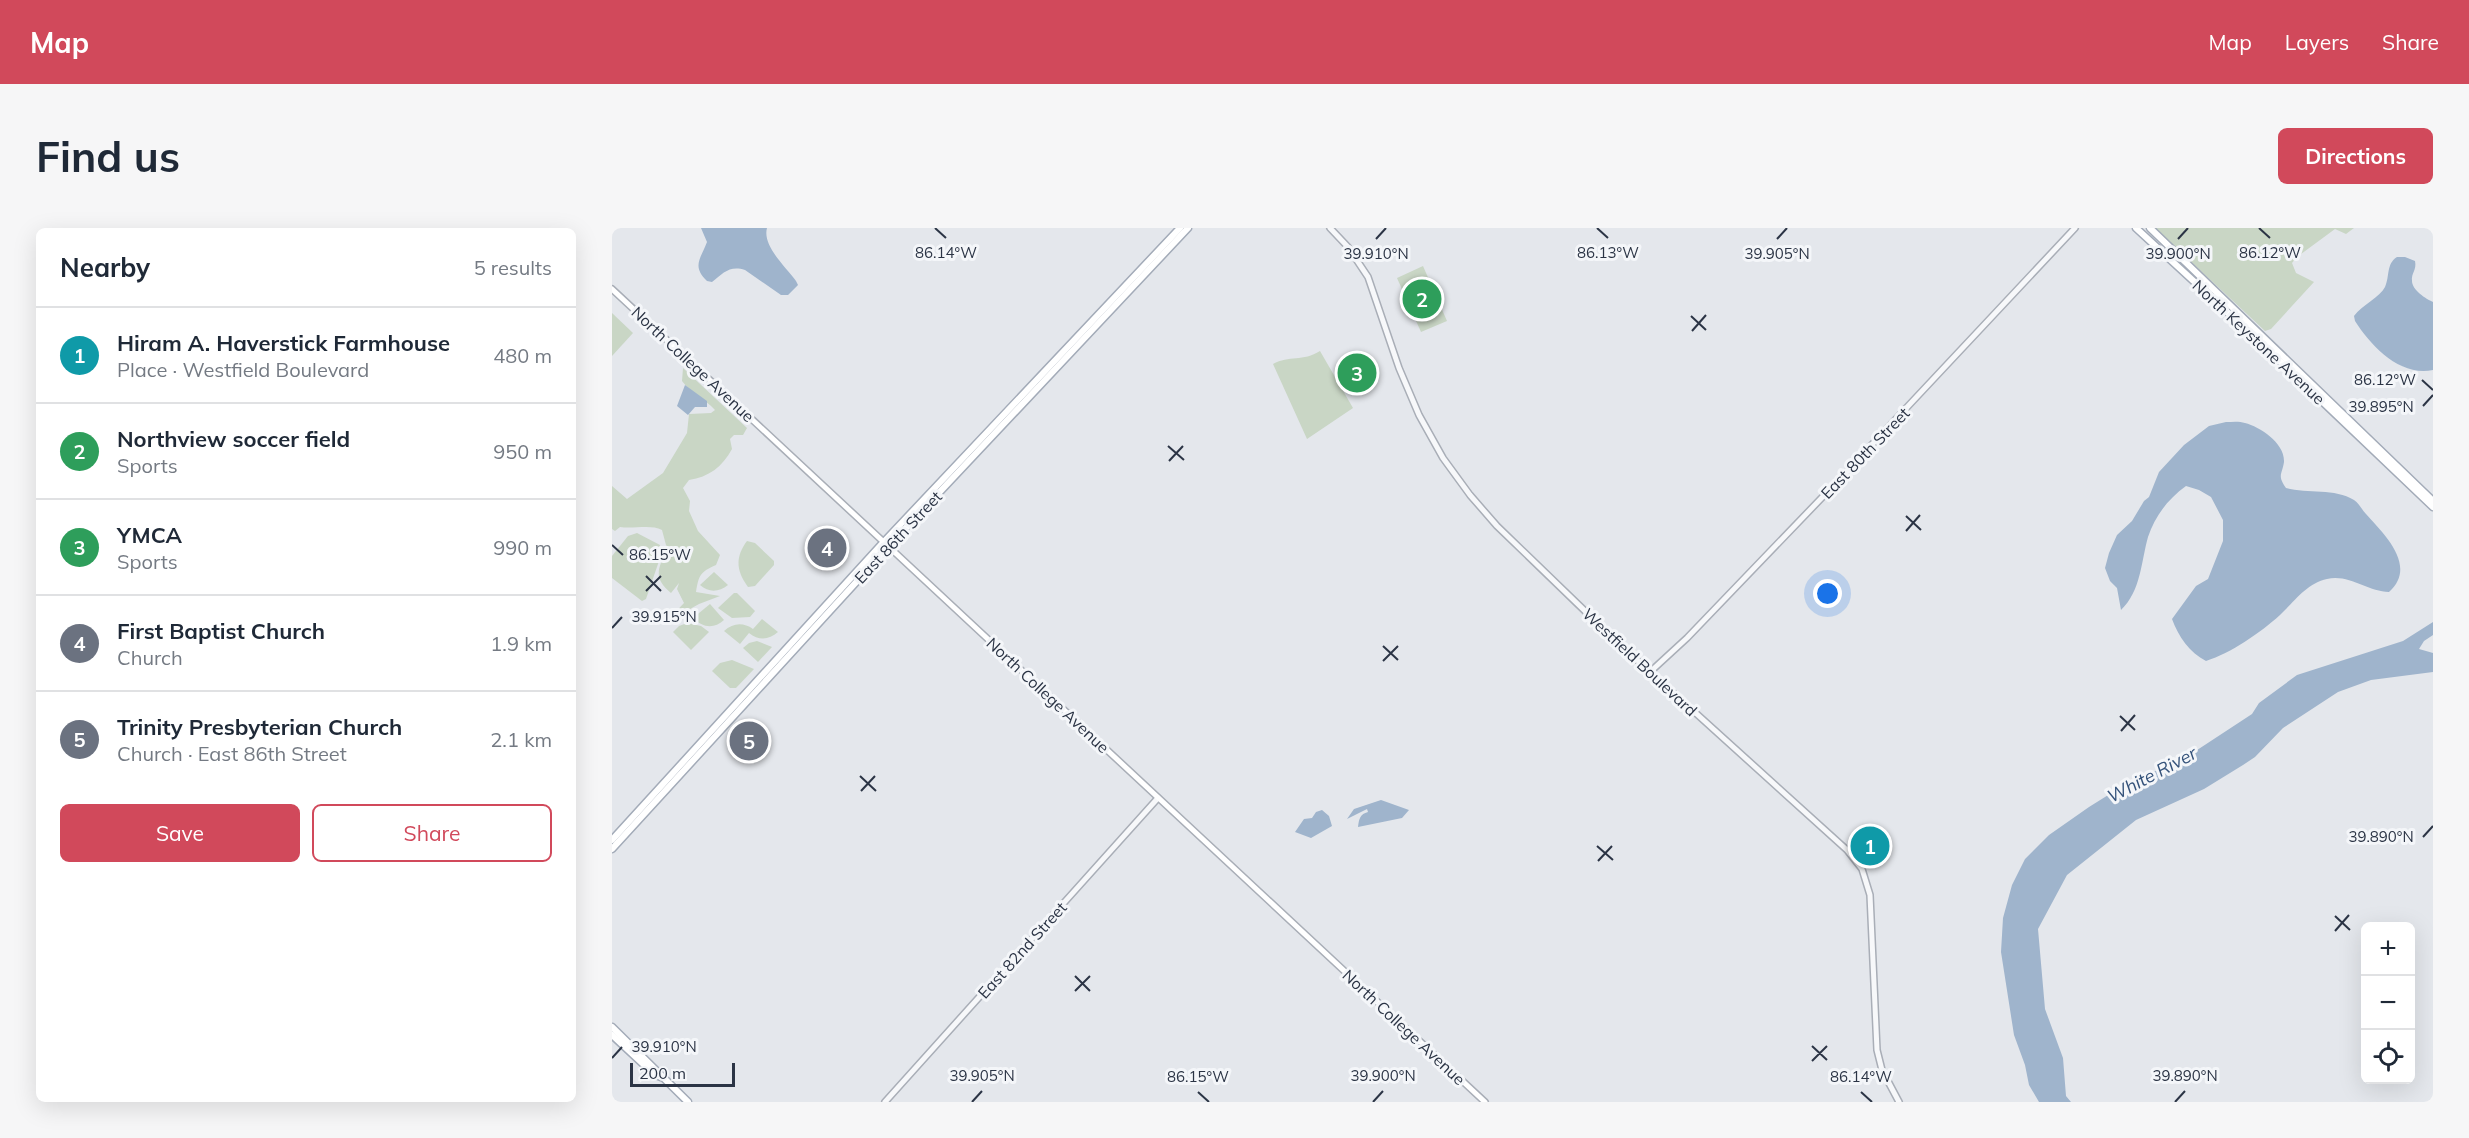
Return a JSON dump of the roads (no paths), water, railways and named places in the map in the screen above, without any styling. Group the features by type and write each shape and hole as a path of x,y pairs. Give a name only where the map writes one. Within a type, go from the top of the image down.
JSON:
{"main road":[{"name":"East 86th Street","path":"612,840 1180,228"},
{"name":"East 86th Street","path":"612,849 886,544 1188,228"},
{"name":"North Keystone Avenue","path":"2136,228 2280,360 2433,507"},
{"name":"North Keystone Avenue","path":"2150,228 2433,501"},
{"name":"North College Avenue","path":"612,289 1485,1102"},
{"path":"612,1026 658,1070 661,1077"},
{"path":"612,1035 688,1102"}],"street":[{"name":"Westfield Boulevard","path":"1330,228 1368,277 1409,394 1430,436 1455,475 1497,526 1650,672 1847,850 1861,868 1870,895 1877,1050 1884,1073 1899,1102"},
{"name":"East 80th Street","path":"1650,672 1687,638 1835,484 2075,228"},
{"name":"East 82nd Street","path":"885,1102 1158,798"}],"water":[{"path":"701,228 767,228 766,235 771,249 798,285 788,295 781,295 745,270 735,268 712,282 707,281 702,276 699,267 707,242"},
{"path":"2397,257 2415,261 2412,278 2414,288 2433,302 2433,370 2409,369 2388,358 2369,340 2355,321 2354,316 2357,312 2385,287 2390,267"},
{"path":"685,385 707,401 707,407 695,407 688,415 677,406"},
{"path":"2226,422 2251,425 2276,442 2283,455 2281,477 2286,488 2338,494 2356,501 2389,541 2399,561 2400,572 2397,582 2389,592 2335,578 2313,584 2280,615 2254,635 2235,648 2206,661 2185,643 2172,619 2196,586 2208,579 2223,541 2223,520 2211,497 2186,486 2163,508 2148,537 2133,594 2121,610 2117,588 2110,581 2105,568 2117,535 2132,521 2149,497 2159,472 2184,445 2209,426"},
{"name":"White River","path":"2433,622 2433,635 2424,641 2419,649 2433,653 2433,672 2371,680 2338,692 2283,728 2255,757 2204,789 2136,820 2067,875 2038,929 2045,1009 2063,1058 2066,1096 2071,1102 2039,1102 2029,1085 2025,1065 2014,1035 2001,952 2003,918 2012,885 2025,859 2049,835 2089,807 2121,787 2188,756 2252,714 2259,703 2297,675 2403,641"},
{"path":"1381,800 1409,810 1402,818 1358,827 1360,817 1368,812 1367,809 1347,819 1354,809"},
{"path":"1322,810 1329,816 1332,826 1311,838 1295,832 1304,819 1312,818 1316,812"}],"place":[{"name":"Northview soccer field","path":"1422,299"},
{"name":"YMCA","path":"1357,373"},
{"name":"First Baptist Church","path":"827,548"},
{"name":"Trinity Presbyterian Church","path":"749,741"},
{"name":"Hiram A. Haverstick Farmhouse","path":"1870,846"}]}
